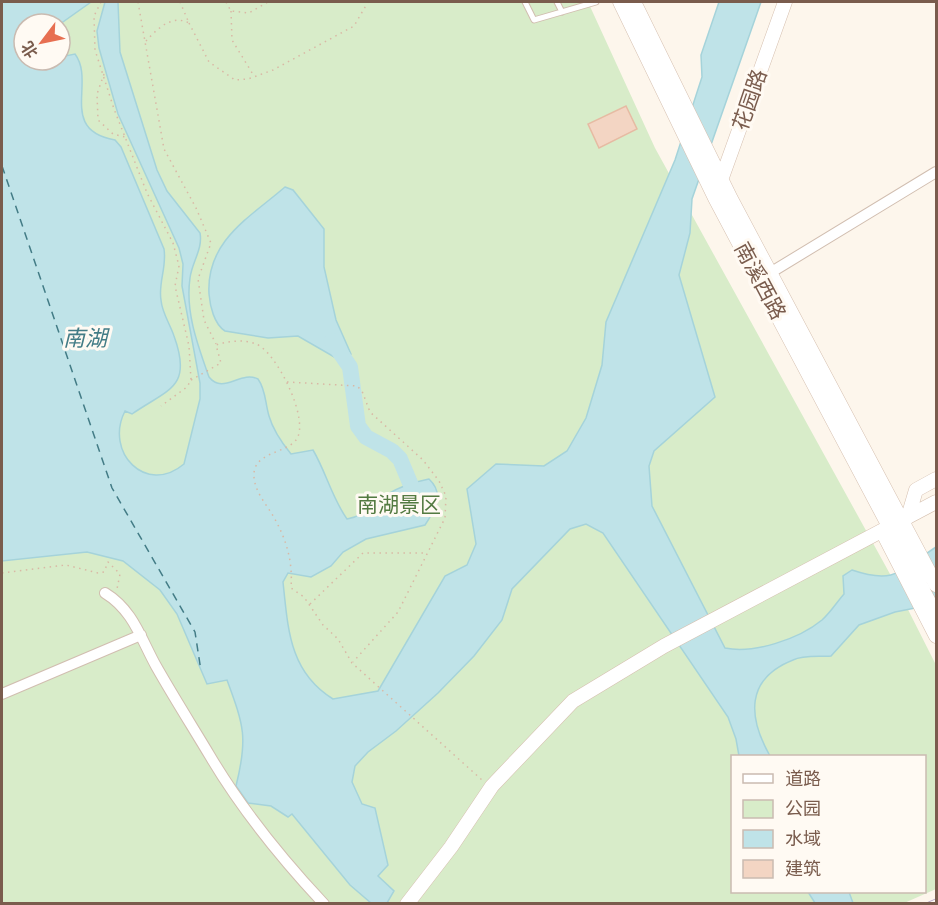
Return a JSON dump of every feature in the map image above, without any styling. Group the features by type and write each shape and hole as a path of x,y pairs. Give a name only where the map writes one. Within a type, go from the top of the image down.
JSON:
{"main road":[{"name":"南溪西路","path":"620,2 676,118 716,183 765,276"},
{"name":"南溪西路","path":"634,2 682,102 716,183 912,554"},
{"name":"花园路","path":"716,183 785,2"},
{"path":"896,524 916,490 936,479"},
{"path":"407,903 451,847 491,788 573,701 664,646 936,502"},
{"path":"896,524 912,554 936,585"},
{"path":"912,554 936,571"},
{"path":"912,554 936,636"}],"street":[{"path":"765,276 936,172"},
{"path":"110,596 120,602 210,757 278,855 324,903"},
{"path":"2,694 141,635"}],"lane":[{"path":"525,2 534,20 596,2"},
{"path":"557,2 562,12"}],"path":[{"path":"101,2 94,16 95,50 147,193 173,243 179,266 175,286 189,346 191,380 187,387 161,406"},
{"path":"138,2 164,149 196,208 211,243 198,279 204,320 216,345 221,363 191,380"},
{"path":"180,2 209,62 235,80 255,77 273,70 354,27 368,2"},
{"path":"226,2 231,11 232,40 255,77"},
{"path":"231,11 249,13 268,2"},
{"path":"144,42 170,21 181,19 189,23"},
{"path":"104,74 98,94 98,120 113,134 126,138"},
{"path":"216,345 245,341 259,344 287,382 295,401 299,431 296,441 259,462 254,474 256,486 285,540 291,558 291,588 310,605 323,625 338,639 352,663 491,788"},
{"path":"287,382 357,386 362,391 370,412 423,460 440,481 446,496 445,518 398,612 352,663"},
{"path":"310,605 363,553 426,553"},
{"path":"2,573 66,565 98,573 104,572 108,562 120,574 110,596"}],"green space":[{"name":"南湖景区","path":"2,2 588,2 655,148 890,574 936,665 936,889 902,904 2,904"}],"water":[{"name":"南湖","path":"2,2 91,2 72,15 72,12 12,12 12,72 72,72 72,55 75,54 82,78 83,116 88,126 98,135 115,140 121,147 164,249 161,300 174,336 181,367 179,377 166,392 132,414 125,411 120,426 120,441 124,454 132,465 143,472 156,475 170,473 184,464 200,399 200,383 182,286 183,264 179,248 118,114 99,48 97,31 105,2 118,2 120,52 157,170 167,191 200,233 200,245 190,278 189,303 194,329 209,377 220,384 245,377 258,379 278,436 291,454 313,450 347,519 369,509 393,491 413,483 429,479 437,490 437,502 425,525 366,539 343,552 331,566 311,577 288,573 283,582 293,648 307,676 333,699 378,691 445,576 467,565 476,544 467,489 496,464 544,466 567,451 586,418 602,365 606,322 675,160 702,77 701,55 719,2 761,2 692,199 690,233 679,275 715,397 654,451 649,466 652,506 725,648 749,649 789,639 812,627 831,611 844,594 843,576 852,570 879,576 897,573 936,547 936,604 895,612 859,625 831,656 801,657 777,668 766,678 755,700 755,713 770,755 739,755 728,717 603,533 586,524 570,529 512,589 502,620 474,656 438,693 396,731 368,752 355,766 352,782 362,804 375,808 388,865 378,876 394,891 387,903 371,903 350,885 292,814 288,817 271,806 248,803 236,786 243,743 237,709 227,680 207,684 177,614 160,590 123,561 87,552 2,561"},
{"path":"285,187 293,190 324,229 324,267 336,320 351,354 343,362 298,336 268,338 225,331 213,314 209,294 210,275 222,245 232,232"},
{"path":"809,893 849,893 853,903 815,903"}],"building":[{"path":"626,106 637,129 599,148 588,124"}],"waterway":[{"path":"332,341 350,367 358,426 366,437 392,451 400,459 418,502"}],"ferry route":[{"path":"2,166 112,488 195,632 201,671"}],"railway":[{"path":"929,904 936,901"}]}
